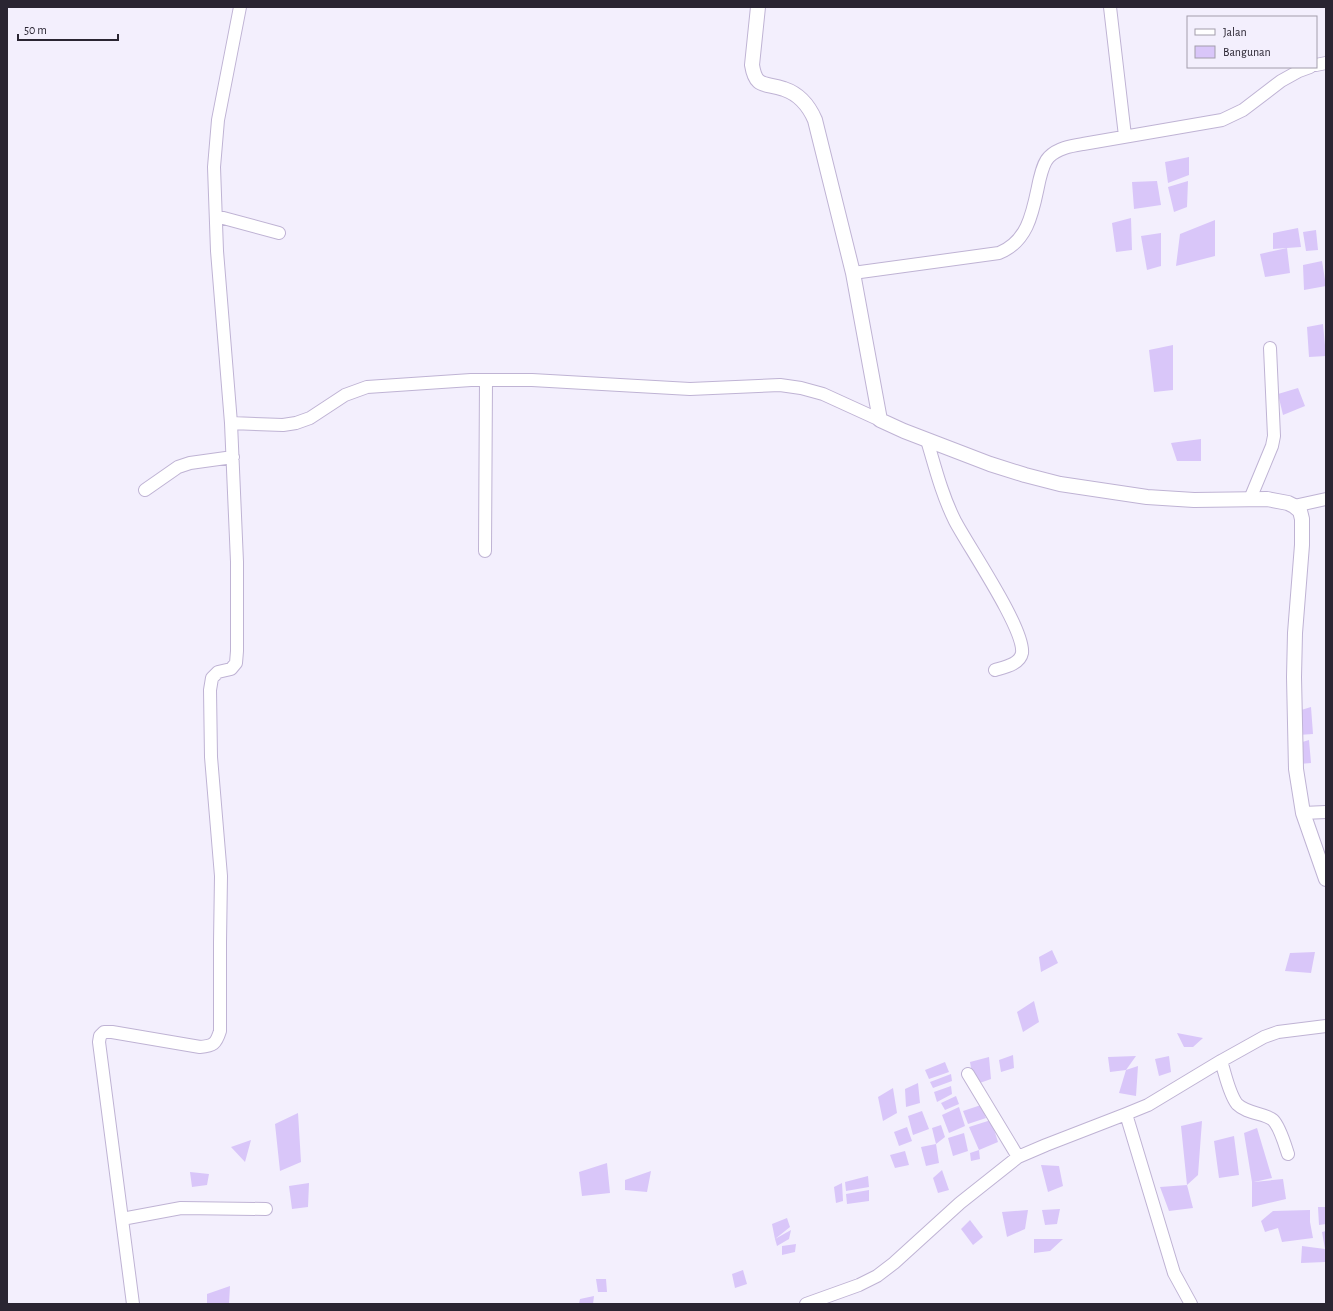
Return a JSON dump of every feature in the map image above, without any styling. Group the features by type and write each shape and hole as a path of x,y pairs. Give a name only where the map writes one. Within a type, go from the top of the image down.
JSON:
{"street":[{"path":"133,1304 98,1042 100,1036 104,1032 112,1032 200,1047 210,1046 217,1040 220,1031 221,876 211,757 210,690 212,678 218,672 231,669 236,662 237,562 231,423 217,251 214,167 216,135 240,7"},
{"path":"758,7 752,65 753,74 756,80 761,83 784,88 794,94 806,104 815,120 853,273 880,420"},
{"path":"1110,7 1125,136"},
{"path":"853,273 999,253 1009,249 1021,237 1029,221 1043,167 1048,158 1056,152 1067,147 1222,120 1243,110 1281,81 1307,68"},
{"path":"216,216 279,233"},
{"path":"1250,499 1272,446 1274,436 1270,348"},
{"path":"231,423 283,425 296,423 310,418 345,395 367,388 471,380 532,380 690,389 780,385 801,388 823,394 928,440 997,466 1060,484 1147,497 1194,500 1267,499 1278,500 1294,506 1300,511 1302,529 1295,633 1294,677 1296,769 1303,813 1326,879"},
{"path":"485,551 486,380"},
{"path":"928,440 939,479 955,520 1001,599 1020,639 1022,651 1021,657 1017,662 996,670"},
{"path":"145,490 178,467 190,463 232,457"},
{"path":"1294,506 1326,499"},
{"path":"1303,813 1326,812"},
{"path":"806,1304 877,1276 894,1263 960,1203 1018,1157 1126,1114 1161,1098 1251,1044 1278,1032 1326,1026"},
{"path":"1221,1061 1235,1100 1244,1109 1272,1119 1277,1124 1288,1154"},
{"path":"968,1074 1018,1157"},
{"path":"1126,1114 1174,1273 1191,1304"},
{"path":"122,1219 181,1208 266,1209"}],"building":[{"path":"1189,157 1189,175 1168,183 1165,162"},
{"path":"1157,181 1161,205 1134,209 1132,182"},
{"path":"1188,181 1187,207 1174,212 1168,187"},
{"path":"1131,218 1132,250 1116,252 1112,223"},
{"path":"1215,220 1215,256 1176,266 1180,234"},
{"path":"1298,228 1301,247 1273,249 1273,233"},
{"path":"1316,230 1318,250 1306,251 1303,232"},
{"path":"1161,233 1161,266 1147,270 1141,236"},
{"path":"1287,248 1290,273 1265,277 1260,254"},
{"path":"1322,261 1326,286 1304,290 1303,265"},
{"path":"1323,324 1326,356 1309,357 1307,327"},
{"path":"1173,345 1173,390 1154,392 1149,350"},
{"path":"1298,388 1305,406 1283,415 1278,394"},
{"path":"1201,439 1201,461 1177,461 1171,443"},
{"path":"1311,707 1313,734 1298,735 1298,711"},
{"path":"1309,740 1311,763 1299,764 1299,743"},
{"path":"1052,950 1058,963 1041,972 1039,957"},
{"path":"1315,952 1311,973 1285,971 1290,953"},
{"path":"1034,1001 1039,1022 1023,1032 1017,1012"},
{"path":"1177,1033 1203,1038 1193,1047 1184,1047"},
{"path":"1013,1055 1014,1068 1001,1072 999,1060"},
{"path":"1136,1056 1126,1070 1110,1072 1108,1057"},
{"path":"1169,1056 1171,1072 1159,1076 1155,1059"},
{"path":"989,1057 991,1079 974,1085 970,1062"},
{"path":"945,1062 949,1072 929,1079 925,1070"},
{"path":"1138,1066 1136,1096 1119,1093 1126,1070"},
{"path":"951,1074 952,1081 933,1088 930,1082"},
{"path":"918,1083 920,1103 906,1107 905,1089"},
{"path":"951,1086 952,1094 937,1102 934,1092"},
{"path":"893,1088 897,1113 883,1121 878,1097"},
{"path":"956,1096 959,1104 945,1110 941,1103"},
{"path":"981,1105 986,1118 968,1124 963,1111"},
{"path":"959,1107 965,1126 949,1133 942,1115"},
{"path":"922,1111 929,1129 913,1135 908,1116"},
{"path":"298,1113 301,1162 280,1171 275,1124"},
{"path":"991,1120 998,1142 979,1150 969,1127"},
{"path":"1202,1121 1198,1175 1187,1185 1181,1126"},
{"path":"941,1125 945,1137 936,1144 932,1128"},
{"path":"907,1127 912,1141 899,1146 894,1132"},
{"path":"1257,1128 1272,1178 1254,1182 1283,1179 1286,1199 1252,1207 1252,1182 1244,1133"},
{"path":"964,1133 968,1151 953,1156 948,1138"},
{"path":"1234,1136 1239,1175 1219,1178 1214,1141"},
{"path":"251,1140 245,1162 231,1147"},
{"path":"936,1144 939,1163 926,1166 921,1147"},
{"path":"979,1150 980,1159 971,1161 970,1153"},
{"path":"905,1151 909,1165 895,1168 890,1155"},
{"path":"607,1163 610,1193 582,1196 579,1172"},
{"path":"1041,1165 1059,1166 1063,1186 1048,1192"},
{"path":"942,1170 949,1190 938,1193 933,1178"},
{"path":"651,1171 647,1192 625,1190 625,1180"},
{"path":"190,1172 209,1174 207,1185 192,1187"},
{"path":"868,1176 869,1187 846,1191 845,1182"},
{"path":"309,1183 308,1207 292,1209 289,1186"},
{"path":"842,1183 843,1201 836,1203 834,1187"},
{"path":"1187,1185 1193,1208 1169,1211 1160,1187"},
{"path":"869,1190 869,1201 847,1204 846,1194"},
{"path":"1318,1207 1326,1207 1326,1224 1319,1225"},
{"path":"1060,1209 1057,1224 1045,1225 1042,1210"},
{"path":"1028,1210 1025,1229 1007,1237 1002,1212"},
{"path":"1310,1210 1310,1222 1313,1238 1282,1242 1278,1228 1265,1232 1261,1221 1273,1211"},
{"path":"787,1218 790,1227 775,1239 772,1224"},
{"path":"970,1220 983,1237 973,1245 961,1229"},
{"path":"791,1230 789,1239 777,1246 775,1239"},
{"path":"1326,1231 1325,1262 1301,1263 1302,1246 1325,1249 1322,1232"},
{"path":"1034,1239 1063,1239 1050,1251 1034,1253"},
{"path":"796,1244 795,1252 782,1255 782,1246"},
{"path":"743,1270 747,1284 735,1288 732,1274"},
{"path":"596,1279 606,1279 607,1292 598,1292"},
{"path":"230,1286 229,1304 207,1304 207,1294"},
{"path":"594,1296 593,1304 579,1304 580,1299"}]}
